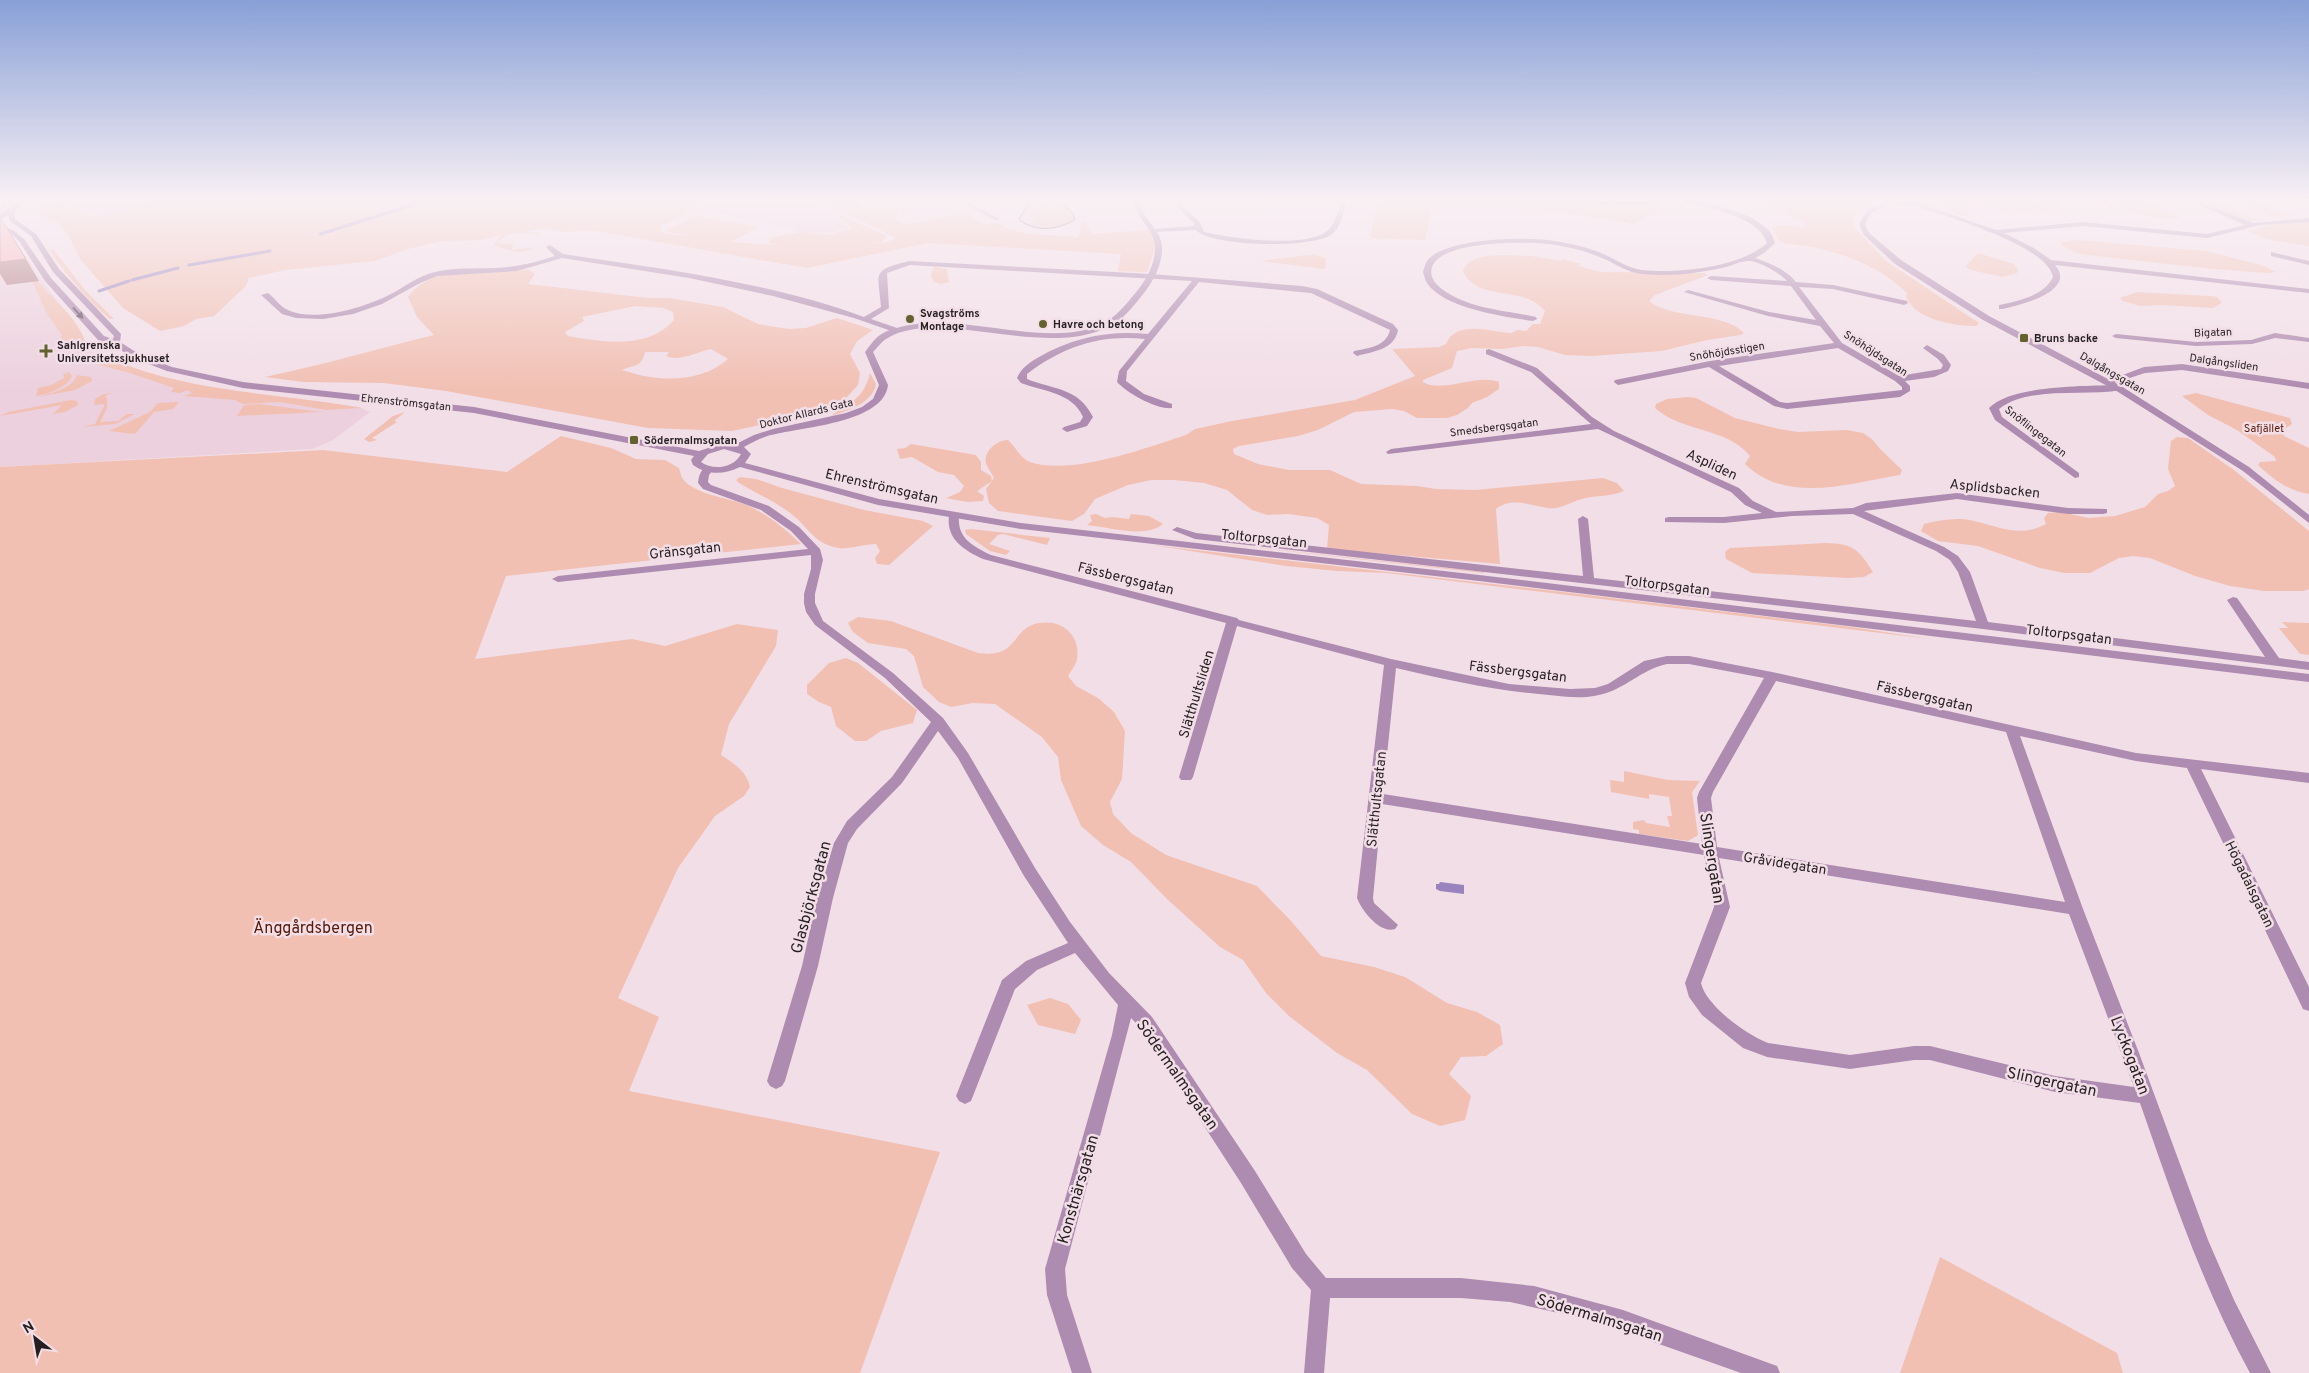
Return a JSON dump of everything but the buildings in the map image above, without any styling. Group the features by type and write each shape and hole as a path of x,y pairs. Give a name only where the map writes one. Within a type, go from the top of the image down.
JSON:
{"street":[{"name":"Ehrenströmsgatan","path":"37,263 48,279 101,338 116,343 124,350 150,362 206,379 276,390 474,410 700,454 718,447 737,447"},
{"path":"51,263 118,336 116,343"},
{"path":"264,295 284,311 292,314 311,316 347,312 381,302 414,281 433,274 451,271 511,269 534,263"},
{"path":"605,263 716,281 866,320 897,331"},
{"name":"Doktor Allards Gata","path":"737,447 763,434 835,419 857,412 870,405 883,392 884,385 882,377 870,358 872,346 897,331 917,327 954,324 1038,335 1081,333 1112,322 1138,295 1151,276 1155,263"},
{"path":"1431,263 1427,272 1430,280 1456,300 1486,310 1532,319"},
{"path":"1617,263 1628,270 1646,271 1701,270 1725,263"},
{"name":"Snöhöjdsgatan","path":"1710,364 1777,404 1787,406 1900,394 1907,389 1898,379 1839,345 1794,283 1776,268 1763,263"},
{"name":"Dalgångsgatan","path":"1900,263 1986,318 2108,382 2221,452 2309,520"},
{"path":"2002,307 2034,297 2050,288 2054,283 2056,273 2049,263"},
{"path":"2058,263 2309,291"},
{"path":"866,320 885,308 882,274 884,271 902,264 964,265 1083,274 1151,276 1308,289 1390,326 1394,330 1393,337 1387,343 1357,353"},
{"path":"1711,278 1794,283 1848,290 1904,303"},
{"path":"1168,406 1141,396 1121,382 1123,371 1196,280"},
{"path":"1688,292 1754,310 1824,324"},
{"path":"1067,429 1084,424 1088,417 1080,403 1065,393 1024,381 1021,378 1023,373 1048,355 1080,341 1122,334 1150,337"},
{"name":"Bigatan","path":"2116,336 2196,344 2252,342 2271,335 2309,340"},
{"name":"Snöhöjdsstigen","path":"1618,382 1710,364 1839,345"},
{"path":"1898,379 1944,371 1947,365 1944,360 1927,348"},
{"name":"Aspliden","path":"1489,352 1538,374 1600,426 1625,441 1735,490 1749,503 1776,514 1855,510 1940,549 1954,558 1964,572 1983,625"},
{"name":"Dalgångsliden","path":"2108,382 2144,370 2182,367 2309,386"},
{"name":"Snöflingegatan","path":"2075,475 1998,418 1994,408 1998,403 2019,396 2118,388"},
{"name":"Smedsbergsgatan","path":"1391,452 1600,426"},
{"path":"737,447 746,454 739,464"},
{"path":"700,454 696,464 708,470 703,479 703,483 707,487 766,508 795,529 816,551"},
{"name":"Ehrenströmsgatan","path":"708,470 722,469 739,464 878,502 1021,526"},
{"name":"Asplidsbacken","path":"1855,510 1866,506 1957,496 2068,510 2103,511"},
{"path":"1669,520 1724,520 1776,514"},
{"name":"Fässbergsgatan","path":"954,516 953,532 980,554 994,559 1233,620 1390,663 1509,688 1570,693 1604,690 1620,682 1640,667 1667,660 1689,660 1772,676 2012,731 2136,757 2309,778"},
{"path":"1583,519 1589,580"},
{"name":"Toltorpsgatan","path":"1021,526 1470,576 2309,678"},
{"name":"Toltorpsgatan","path":"1176,530 1195,536 1983,625 2309,666"},
{"name":"Gränsgatan","path":"558,580 816,551"},
{"name":"Södermalmsgatan","path":"816,551 817,564 809,600 814,616 819,623 892,678 938,722 952,739 1028,870 1079,944 1126,1004 1146,1022 1248,1177 1299,1262 1321,1286 1336,1289 1485,1290 1534,1296 1589,1310 1770,1373"},
{"path":"2233,600 2275,662"},
{"name":"Slätthultsliden","path":"1186,777 1233,620"},
{"name":"Slätthultsgatan","path":"1390,663 1364,898 1368,906 1390,925"},
{"name":"Slingergatan","path":"1772,676 1704,798 1710,851 1722,907 1693,983 1695,992 1708,1010 1749,1042 1767,1050 1838,1062 1914,1053 1930,1053 2055,1084 2103,1092 2146,1096"},
{"name":"Glasbjörksgatan","path":"776,1081 810,966 825,898 841,843 852,825 896,780 938,722"},
{"name":"Lyckogatan","path":"2012,731 2033,783 2075,909 2197,1237 2237,1333 2261,1373"},
{"name":"Högadalsgatan","path":"2192,765 2309,1004"},
{"name":"Gråvidegatan","path":"1376,798 2075,909"},
{"path":"965,1096 1008,985 1015,975 1028,966 1079,944"},
{"name":"Konstnärsgatan","path":"1082,1373 1056,1295 1055,1269 1120,1035 1126,1004"},
{"path":"1314,1373 1321,1286"}],"shaded area":[{"name":"Sahlgrenska Universitetssjukhuset","path":"0,263 30,263 79,332 85,346 97,356 131,369 199,386 359,407 370,412 333,440 312,449 0,467"},
{"path":"1440,882 1464,885 1464,894 1436,889 1436,884"}],"green space":[{"path":"59,263 64,263 85,290 114,319 110,319 101,311"},
{"path":"84,263 354,263 285,270 249,278 246,286 214,316 196,319 184,326 160,331 123,308"},
{"path":"779,263 831,263 807,268"},
{"path":"1119,263 1150,263 1147,272 1118,271"},
{"path":"1277,263 1326,263 1325,269"},
{"path":"1469,263 1578,263 1581,264 1578,266 1601,272 1704,273 1708,275 1655,295 1649,301 1671,311 1724,321 1744,333 1662,351 1591,356 1565,355 1538,347 1523,346 1503,349 1472,348 1457,351 1452,368 1423,380 1423,382 1439,386 1490,380 1499,382 1499,389 1487,397 1472,403 1457,415 1447,418 1417,418 1404,411 1392,409 1354,412 1318,430 1298,436 1239,446 1233,449 1234,454 1258,464 1289,470 1330,470 1361,484 1475,490 1603,478 1617,483 1624,491 1581,499 1553,508 1515,502 1502,505 1496,509 1500,564 1327,549 1329,525 1317,518 1288,514 1267,515 1252,510 1227,490 1204,483 1151,480 1128,485 1095,499 1084,514 1072,521 998,511 989,503 986,489 994,478 986,464 986,459 992,447 1004,440 1008,440 1030,462 1066,466 1108,459 1186,435 1195,429 1355,400 1415,376 1392,349 1439,347 1446,344 1451,336 1466,329 1485,329 1512,333 1517,330 1526,331 1533,324 1540,324 1545,311 1536,303 1525,298 1479,287 1470,281 1463,271"},
{"path":"1863,263 1889,263 1979,323 1976,326 1961,325 1929,318 1915,309 1906,297 1907,293 1894,282"},
{"path":"1969,263 2011,263 2018,270 2017,273 2003,277 1970,270 1966,267"},
{"path":"2160,263 2253,263 2276,272 2266,273"},
{"path":"935,267 947,269 949,282 941,284 934,282 931,276 932,271 943,270 932,270"},
{"path":"528,269 535,274 528,284 648,298 669,298 723,307 758,324 789,329 806,328 837,318 873,330 857,341 850,354 860,373 858,385 845,399 825,411 732,431 648,428 446,391 384,383 303,382 265,377 434,335 417,317 408,297 419,286 431,279 459,272 519,271","holes":["635,306 664,308 673,312 674,320 663,330 651,336 624,342 568,336 565,332 584,321 582,317","711,349 728,359 717,367 691,377 649,377 622,370 642,361 645,352 669,352 666,356 677,358"]},
{"path":"32,281 37,281 72,318 83,335 86,344 84,347 68,350 55,348 62,335 47,314"},
{"path":"2137,292 2217,297 2222,303 2213,308 2162,305 2140,306 2123,301 2120,298"},
{"path":"99,353 130,366 194,384 362,408 327,410 279,402 243,404 235,400 184,396 192,393 187,390 180,393 171,392 174,388 130,373 83,361 88,356"},
{"path":"69,372 72,376 62,387 36,396 38,388 51,385 64,378 63,374"},
{"path":"870,373 876,384 870,396 858,405 831,416 860,395"},
{"path":"77,375 91,377 92,381 75,390 38,397 66,387 75,380"},
{"path":"112,393 105,396 107,408 100,422 118,421 127,414 135,414 115,424 83,427 95,424 105,404 94,405 95,399 104,394"},
{"name":"Safjället","path":"2196,393 2290,418 2292,424 2283,430 2284,436 2309,448 2309,494 2294,490 2275,480 2258,465 2260,462 2276,461 2275,457 2237,430 2208,415 2182,396"},
{"path":"1696,398 1735,418 1779,429 1798,432 1847,430 1863,433 1873,440 1902,470 1900,475 1840,486 1799,488 1780,484 1762,477 1745,464 1750,456 1729,440 1678,422 1655,408 1656,404 1667,399"},
{"path":"71,400 77,401 78,405 65,412 53,414 62,405 0,416 8,412"},
{"path":"179,402 173,409 154,412 135,434 109,431 150,412 158,403"},
{"path":"260,404 321,412 237,416 244,405"},
{"path":"405,412 394,421 397,422 372,438 377,440 369,442 364,439 393,416"},
{"name":"Änggårdsbergen","path":"561,436 611,448 636,459 665,460 679,468 683,479 688,484 703,492 744,504 760,512 774,521 801,544 506,576 475,659 632,639 665,646 737,624 778,630 776,646 729,724 721,755 743,772 750,787 744,796 715,816 678,868 618,998 659,1017 629,1091 940,1152 860,1373 0,1373 0,467 323,450 507,472"},
{"path":"2177,437 2188,438 2234,470 2309,531 2309,589 2304,591 2264,591 2230,586 2195,576 2150,558 2133,556 2119,558 2090,573 2064,573 2040,568 1978,546 1938,541 1921,531 1924,524 1955,519 1974,521 2019,531 2037,528 2046,524 2044,518 2048,513 2061,512 2088,518 2115,516 2145,507 2158,494 2168,491 2175,486 2168,469 2171,441"},
{"path":"911,444 976,455 981,462 981,470 991,476 992,481 977,491 984,496 983,501 967,502 946,498 960,492 964,486 954,475 938,472 912,457 900,459 897,449 905,448"},
{"path":"740,477 756,479 864,510 923,521 933,526 889,565 877,564 875,558 880,551 876,544 844,548 827,545 816,538 789,512 739,483 736,480"},
{"path":"1096,514 1105,518 1129,519 1131,514 1149,516 1163,524 1147,531 1116,530 1087,525 1092,521 1090,515"},
{"path":"971,529 1050,538 1047,545 1003,534 998,535 989,544 1010,551 1006,555 990,551 966,534 965,530"},
{"path":"1150,536 1484,572 1484,573"},
{"path":"1826,543 1843,545 1854,549 1873,572 1864,577 1847,578 1752,573 1726,559 1725,552 1730,548"},
{"path":"1152,545 1563,592 1852,627 1930,639 1386,573 1286,566"},
{"path":"858,617 891,621 978,653 991,654 1001,652 1023,631 1039,623 1048,622 1056,624 1068,631 1073,636 1078,651 1075,666 1068,676 1076,686 1098,698 1114,712 1125,731 1122,779 1110,802 1113,814 1131,833 1166,855 1257,886 1321,956 1374,967 1405,977 1447,1003 1477,1012 1500,1025 1503,1044 1486,1056 1461,1057 1449,1074 1471,1096 1465,1120 1440,1126 1412,1114 1367,1070 1337,1053 1289,1016 1266,993 1243,960 1220,947 1167,899 1131,862 1103,845 1081,826 1061,780 1058,757 1042,737 995,704 973,703 951,707 939,702 923,687 914,656 906,649 868,643 853,632 848,623"},
{"path":"2282,622 2309,623 2309,655 2300,654 2279,628 2288,628"},
{"path":"846,658 858,663 917,710 913,723 881,731 866,741 855,741 836,726 831,707 807,694 807,685 829,663"},
{"path":"1624,771 1668,780 1700,781 1692,792 1698,835 1688,841 1639,834 1639,830 1633,829 1633,822 1644,820 1646,823 1670,827 1667,816 1672,816 1669,797 1649,794 1649,799 1611,792 1610,780 1624,782"},
{"path":"1050,998 1068,1004 1081,1020 1075,1034 1038,1025 1027,1005"},
{"path":"1940,1257 2117,1353 2123,1373 1900,1373"}],"waterway":[{"path":"189,265 200,263"},
{"path":"132,280 178,268"},
{"path":"99,291 129,281"}],"place":[{"name":"Svagströms Montage","path":"910,319"},
{"name":"Havre och betong","path":"1043,324"},
{"name":"Bruns backe","path":"2024,338"},
{"name":"Sahlgrenska Universitetssjukhuset","path":"46,351"},
{"name":"Södermalmsgatan","path":"634,440"}]}
